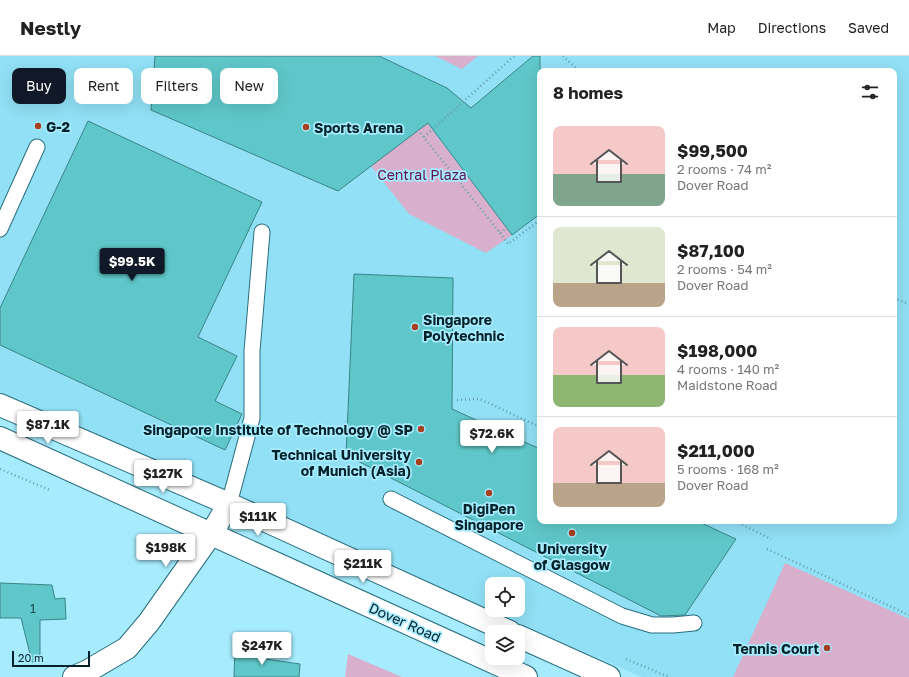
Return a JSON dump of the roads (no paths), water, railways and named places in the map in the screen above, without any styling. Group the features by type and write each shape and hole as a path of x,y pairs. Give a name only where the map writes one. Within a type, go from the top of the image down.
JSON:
{"street":[{"path":"0,405 229,504 495,625"},
{"name":"Dover Road","path":"0,438 526,677"},
{"path":"74,677 86,672 127,648 149,622 211,534 229,504"},
{"path":"525,639 609,677"}],"lane":[{"path":"0,229 37,147"},
{"path":"229,504 252,418 252,351 262,232"},
{"path":"391,499 622,616 652,625 694,623"}],"place":[{"name":"G-2","path":"38,126"},
{"name":"Sports Arena","path":"306,127"},
{"name":"Singapore Polytechnic","path":"415,327"},
{"name":"Singapore Institute of Technology @ SP","path":"421,429"},
{"name":"Technical University of Munich (Asia)","path":"419,462"},
{"name":"DigiPen Singapore","path":"489,493"},
{"name":"University of Glasgow","path":"572,533"},
{"name":"Tennis Court","path":"827,648"}],"park label":[{"name":"Central Plaza","path":"422,174"}]}
